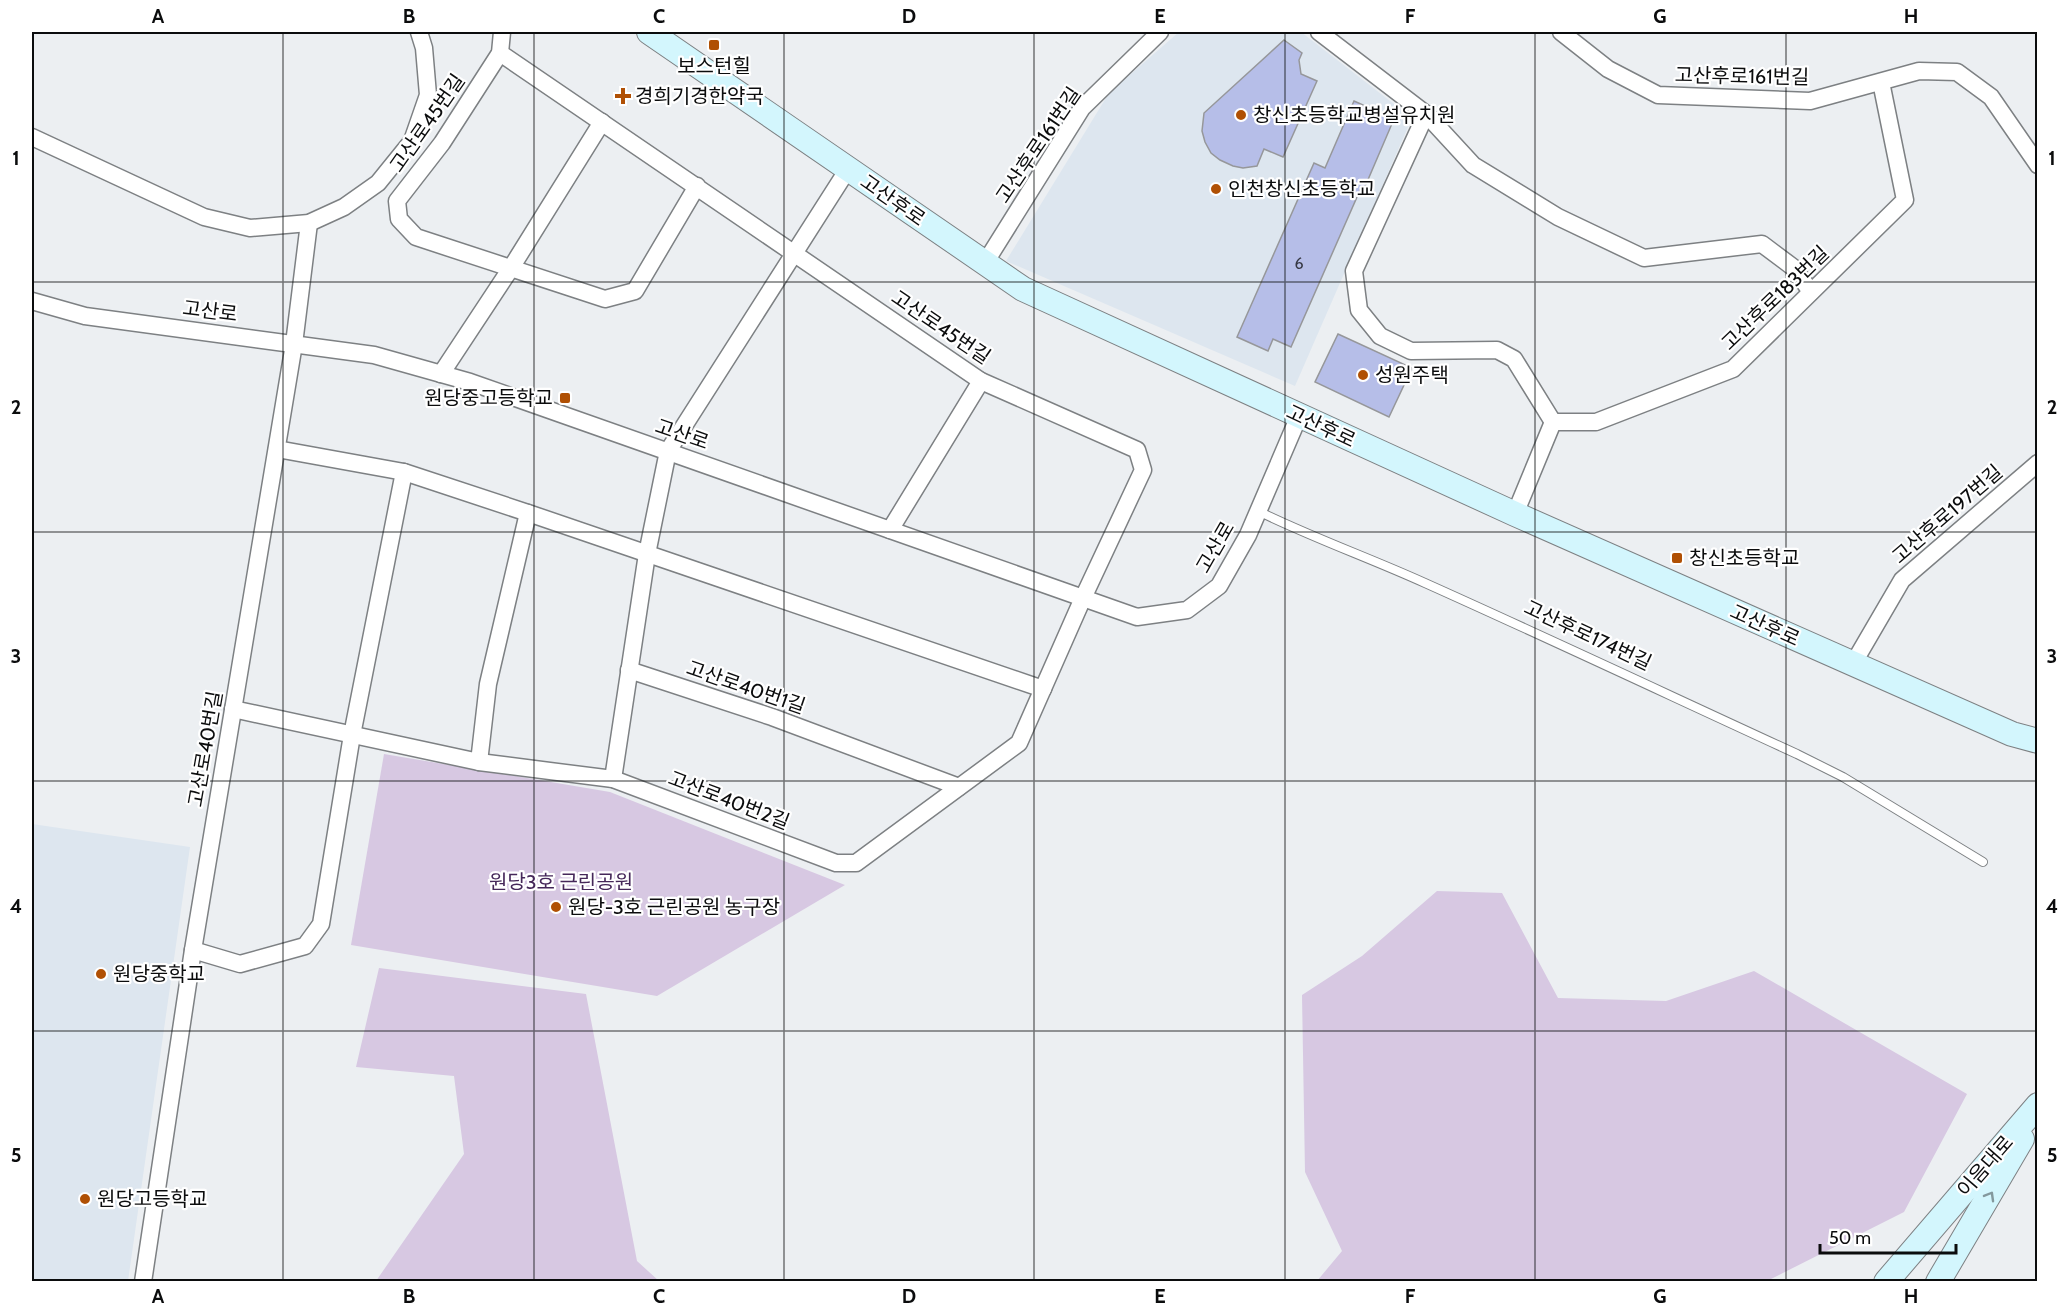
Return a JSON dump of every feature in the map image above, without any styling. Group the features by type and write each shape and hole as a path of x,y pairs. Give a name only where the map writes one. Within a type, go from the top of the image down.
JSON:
{"main road":[{"name":"고산후로","path":"649,32 1023,289 1515,514 2012,734 2037,741"},
{"name":"이음대로","path":"1886,1281 2037,1105"},
{"name":"이음대로","path":"1938,1281 2037,1113"}],"street":[{"path":"32,137 204,217 250,228 309,223 344,207 378,183 412,141 428,94 424,48 419,32"},
{"path":"500,53 502,32"},
{"name":"고산후로161번길","path":"985,263 1082,108 1160,32"},
{"path":"1319,32 1425,114 1473,165 1558,217 1644,258 1762,244 1794,268 1811,292"},
{"name":"고산후로161번길","path":"1561,32 1608,69 1658,95 1810,101 1919,71 1957,72 1991,97 2037,165"},
{"name":"고산로45번길","path":"697,186 634,291 605,299 416,237 399,219 397,201 442,143 500,53 697,186 794,252 981,381 1137,450 1143,470 1083,598"},
{"name":"고산후로183번길","path":"1553,422 1596,422 1733,369 1905,200 1881,82"},
{"path":"1425,114 1354,271 1359,310 1380,336 1411,351 1497,350 1514,359 1553,422 1515,514"},
{"path":"441,374 511,268 602,122"},
{"path":"613,779 647,554 668,452 848,169"},
{"name":"고산로40번길","path":"143,1281 193,950 294,344 309,223"},
{"name":"고산로","path":"32,301 85,316 374,354 470,382 1137,617 1187,610 1219,586 1248,535 1258,511"},
{"path":"890,530 981,381"},
{"path":"1258,511 1299,416"},
{"path":"277,449 404,472 1043,689"},
{"name":"고산후로197번길","path":"1853,664 1902,580 2037,463"},
{"path":"193,950 240,964 305,945 321,924 352,735 404,472"},
{"path":"478,762 488,684 528,513"},
{"name":"고산로40번2길","path":"233,709 478,762 613,779 836,863 856,863 1019,743 1083,598"},
{"name":"고산로40번1길","path":"629,670 772,717 959,787"}],"lane":[{"name":"고산후로174번길","path":"1258,511 1303,533 1380,562 1451,594 1797,754 1843,777 1983,862"}],"shaded area":[{"name":"인천창신초등학교","path":"1179,32 1301,32 1412,118 1295,386 1006,261 1109,93"},
{"name":"원당중학교","path":"32,824 190,847 128,1281 32,1281"}],"green space":[{"name":"원당3호 근린공원","path":"384,754 610,792 845,885 657,996 351,945"},
{"path":"1437,891 1502,893 1558,998 1666,1001 1754,971 1967,1094 1904,1212 1767,1281 1317,1281 1342,1251 1305,1172 1302,995 1362,956"},
{"path":"379,968 586,994 637,1261 659,1281 376,1281 464,1154 454,1076 356,1067"}],"building":[{"path":"1284,40 1302,53 1299,60 1301,74 1317,81 1283,157 1264,149 1257,166 1243,168 1220,160 1211,153 1205,142 1202,131 1204,113"},
{"path":"1354,101 1394,119 1291,347 1273,339 1268,351 1237,337 1314,163 1325,168"},
{"name":"성원주택","path":"1338,334 1412,368 1389,417 1315,382"}],"place":[{"name":"보스턴힐","path":"714,45"},
{"name":"경희기경한약국","path":"623,96"},
{"name":"창신초등학교병설유치원","path":"1241,115"},
{"name":"인천창신초등학교","path":"1216,189"},
{"name":"성원주택","path":"1363,375"},
{"name":"원당중고등학교","path":"565,398"},
{"name":"창신초등학교","path":"1677,558"},
{"name":"원당-3호 근린공원 농구장","path":"556,907"},
{"name":"원당중학교","path":"101,974"},
{"name":"원당고등학교","path":"85,1199"}]}
